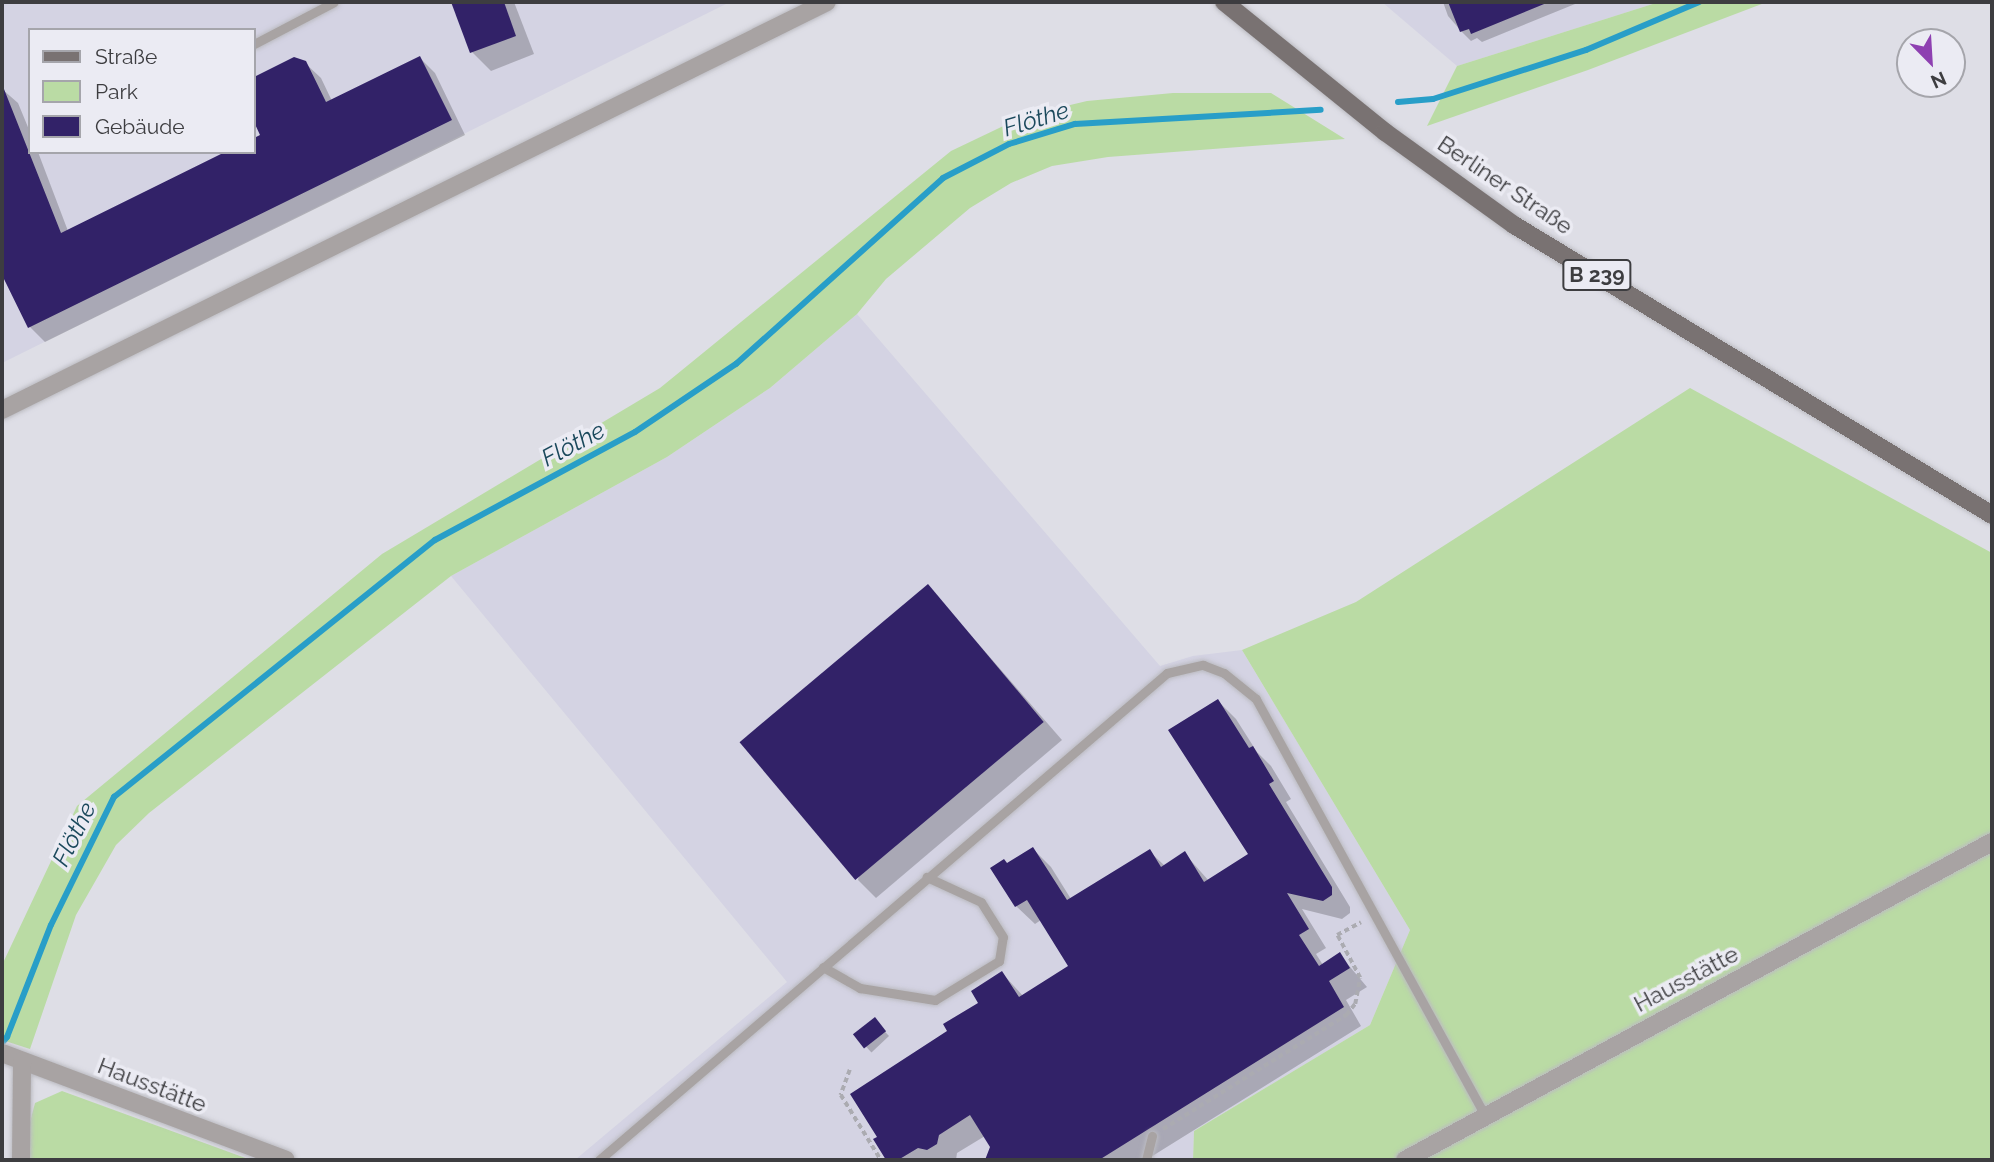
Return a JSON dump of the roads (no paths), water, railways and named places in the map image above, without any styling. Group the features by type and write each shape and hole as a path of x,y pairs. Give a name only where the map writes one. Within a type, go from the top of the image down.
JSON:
{"main road":[{"name":"Berliner Straße","path":"1224,2 1385,132 1514,225 1992,515"}],"street":[{"path":"2,410 827,2"},
{"name":"Hausstätte","path":"1405,1160 1992,842"},
{"name":"Hausstätte","path":"2,1053 286,1160"},
{"path":"21,1160 22,1061"}],"lane":[{"path":"256,43 334,2"},
{"path":"599,1160 1167,673 1203,665 1224,673 1256,699 1486,1115"},
{"path":"823,967 860,988 935,1000 999,961 1003,937 981,902 927,877"},
{"path":"1146,1160 1152,1136"}],"waterway":[{"name":"Flöthe","path":"1398,102 1433,99 1586,50 1699,2"},
{"name":"Flöthe","path":"2,1043 7,1037 51,925 114,797 435,540 635,432 736,364 943,178 1009,144 1075,124 1321,110"}]}
